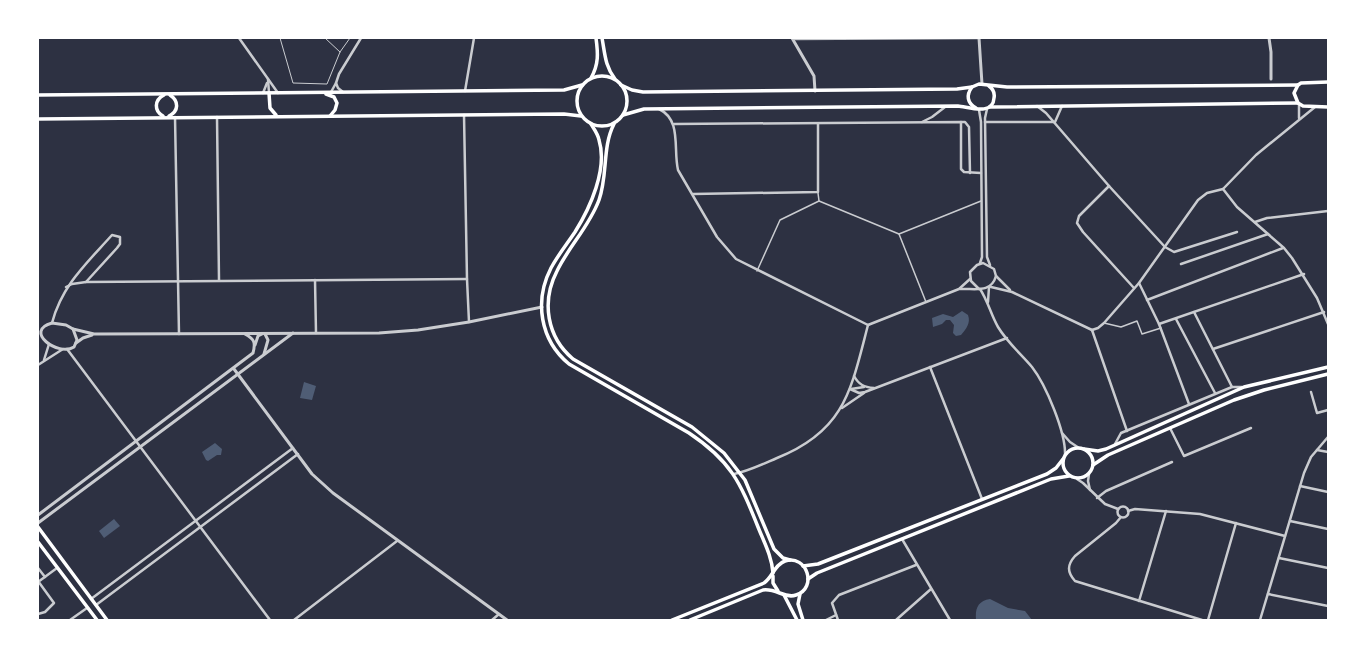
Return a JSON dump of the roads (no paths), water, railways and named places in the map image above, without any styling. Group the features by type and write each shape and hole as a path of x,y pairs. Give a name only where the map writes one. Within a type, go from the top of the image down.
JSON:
{"main road":[{"path":"38,95 564,90 582,85 591,78 597,66 598,56 596,38"},
{"path":"602,38 605,59 610,72 625,90 627,103 623,115"},
{"path":"591,78 604,76 616,80"},
{"path":"621,85 632,90 643,92 957,89 982,84 989,86 1298,85 1305,82 1328,82"},
{"path":"581,116 576,100 582,85"},
{"path":"1298,85 1294,93 1298,104"},
{"path":"987,108 993,103 995,96 989,86"},
{"path":"972,87 968,99 971,104 978,109"},
{"path":"269,93 270,108 277,116"},
{"path":"270,100 270,97 277,93"},
{"path":"324,93 334,97 338,103 330,116"},
{"path":"166,94 160,97 156,102 157,109 166,117"},
{"path":"166,94 175,99 177,106 175,112 166,117"},
{"path":"690,620 764,590 773,590 790,596 800,594 805,589 808,573 803,566 795,561 784,558 774,549 749,488 741,473 724,453 692,427 573,359 559,344 552,330 548,308 554,278 585,227 599,199 606,166 607,138 614,124 623,115 636,110 659,109 946,106 978,109 1063,105 1298,104 1315,107 1328,107"},
{"path":"38,119 175,116 564,114 581,116 591,124 599,139 601,148 600,169 596,189 585,215 551,268 546,282 542,307 542,322 546,335 562,358 576,369 698,439 715,453 734,474 744,492 771,557 774,587 779,592"},
{"path":"591,124 602,126 614,124"},
{"path":"803,566 818,564 1052,471 1070,450 1079,448 1098,451 1244,388 1328,367"},
{"path":"1093,465 1108,455 1256,392 1328,374"},
{"path":"808,579 817,573 1056,477 1069,476 1077,479 1084,477 1089,474 1093,465 1092,456 1084,449"},
{"path":"1064,457 1063,467 1069,476"},
{"path":"38,527 107,620"},
{"path":"38,542 97,620"},
{"path":"672,620 761,584 773,574 781,563 790,560"},
{"path":"783,594 797,620"},
{"path":"800,594 798,604 803,620"}],"street":[{"path":"239,38 277,93"},
{"path":"330,93 334,89 339,74 361,38"},
{"path":"465,91 474,38"},
{"path":"814,91 814,76 793,38 979,38 982,84"},
{"path":"1265,85 1271,79 1271,52 1269,38"},
{"path":"1271,79 1278,85"},
{"path":"263,93 268,81"},
{"path":"268,81 269,93"},
{"path":"336,83 338,88 344,92"},
{"path":"1298,104 1299,118"},
{"path":"1055,122 1057,113 1063,105"},
{"path":"920,123 932,117 946,106"},
{"path":"1037,106 1055,122 1109,186 1166,247 1174,252 1237,232"},
{"path":"959,289 980,289 990,287 1012,292 1092,330 1098,328 1139,283 1198,200 1207,192 1223,189 1256,155 1299,118 1315,107"},
{"path":"987,108 985,122 987,257 996,276 1012,292"},
{"path":"659,109 666,112 674,124 675,159 678,170 717,237 726,249 736,259 758,271 868,325 959,289 970,279 973,268 980,263 982,257 981,173 978,109"},
{"path":"464,115 467,279 470,322"},
{"path":"175,116 179,334"},
{"path":"217,116 219,280"},
{"path":"961,122 961,169 964,172 981,173"},
{"path":"674,124 965,122 969,127 970,172"},
{"path":"985,122 1055,122"},
{"path":"818,124 818,201"},
{"path":"1109,186 1079,216 1077,223 1083,232 1134,288"},
{"path":"1223,189 1237,207 1284,248 1304,274 1324,312 1328,324"},
{"path":"692,194 818,192"},
{"path":"758,271 780,220 818,201 899,234 981,201"},
{"path":"1255,222 1267,218 1328,211"},
{"path":"899,234 926,302"},
{"path":"1182,264 1268,234"},
{"path":"52,323 66,287 112,235 120,237 120,244 117,248 86,282"},
{"path":"1147,300 1284,248"},
{"path":"980,263 990,265"},
{"path":"1104,323 1121,327 1137,321 1142,334 1176,318 1304,274"},
{"path":"988,307 990,287 996,276"},
{"path":"66,287 72,284 86,282 467,279"},
{"path":"970,279 972,283 980,289 999,328 1042,382 1062,433 1065,446 1064,457"},
{"path":"315,280 316,333"},
{"path":"1139,283 1160,326 1189,404"},
{"path":"270,620 65,349 49,344 42,339 40,331 52,323 66,325 73,329 94,334 263,334 395,331 470,322 542,307"},
{"path":"1194,312 1232,387"},
{"path":"1213,349 1324,312"},
{"path":"1176,318 1215,393"},
{"path":"734,474 741,473 798,450 818,436 831,423 840,410 850,389 868,325"},
{"path":"73,329 77,336 76,344"},
{"path":"1092,330 1127,430"},
{"path":"38,523 293,333"},
{"path":"38,365 65,349 71,348 83,338 94,334"},
{"path":"245,334 253,339 255,345"},
{"path":"38,515 234,369 253,353 258,336 263,334"},
{"path":"261,357 268,345 267,336 263,334"},
{"path":"840,410 865,392 874,388 1007,338"},
{"path":"44,361 49,344"},
{"path":"930,367 982,499"},
{"path":"234,369 312,474 333,493 397,541 507,620"},
{"path":"854,376 858,383 865,387"},
{"path":"850,389 865,387 874,388"},
{"path":"1115,444 1121,433 1127,430 1215,393 1232,387 1244,388"},
{"path":"850,389 859,393 865,392"},
{"path":"1311,392 1317,413 1328,410"},
{"path":"1170,428 1184,456 1251,428"},
{"path":"1062,433 1070,442 1079,448"},
{"path":"1260,620 1307,464 1328,437"},
{"path":"91,599 293,448"},
{"path":"1317,450 1328,452"},
{"path":"96,606 298,454"},
{"path":"1097,498 1106,491 1172,462"},
{"path":"1089,474 1088,482 1090,490"},
{"path":"1077,479 1105,504 1118,509 1124,506 1128,511"},
{"path":"1300,486 1328,492"},
{"path":"1118,509 1117,513 1121,517"},
{"path":"1202,620 1075,581 1070,575 1069,568 1075,556 1116,524 1121,517 1126,516 1128,511 1135,509 1200,514 1285,536"},
{"path":"1139,601 1166,512"},
{"path":"1290,521 1328,529"},
{"path":"1208,620 1236,523"},
{"path":"902,539 916,565 950,620"},
{"path":"294,620 397,541"},
{"path":"1279,558 1328,568"},
{"path":"838,620 832,603 839,595 916,565"},
{"path":"38,568 45,577"},
{"path":"38,614 45,612 54,603 38,582 57,568"},
{"path":"896,620 931,589"},
{"path":"1268,594 1328,606"},
{"path":"70,620 88,608"},
{"path":"492,620 498,614"},
{"path":"826,620 836,615"}],"lane":[{"path":"280,38 293,83 327,84 340,52 350,38"},
{"path":"325,38 340,52"}],"water":[{"path":"962,311 968,315 969,321 961,335 956,336 953,333 954,325 950,320 946,320 942,324 933,327 932,318 943,314 953,317"},
{"path":"304,382 316,386 312,400 300,398"},
{"path":"215,443 222,449 221,455 217,455 208,461 202,452"},
{"path":"114,519 120,526 104,538 99,531"},
{"path":"990,599 1008,608 1025,611 1032,620 976,620 976,612 980,603"}]}
